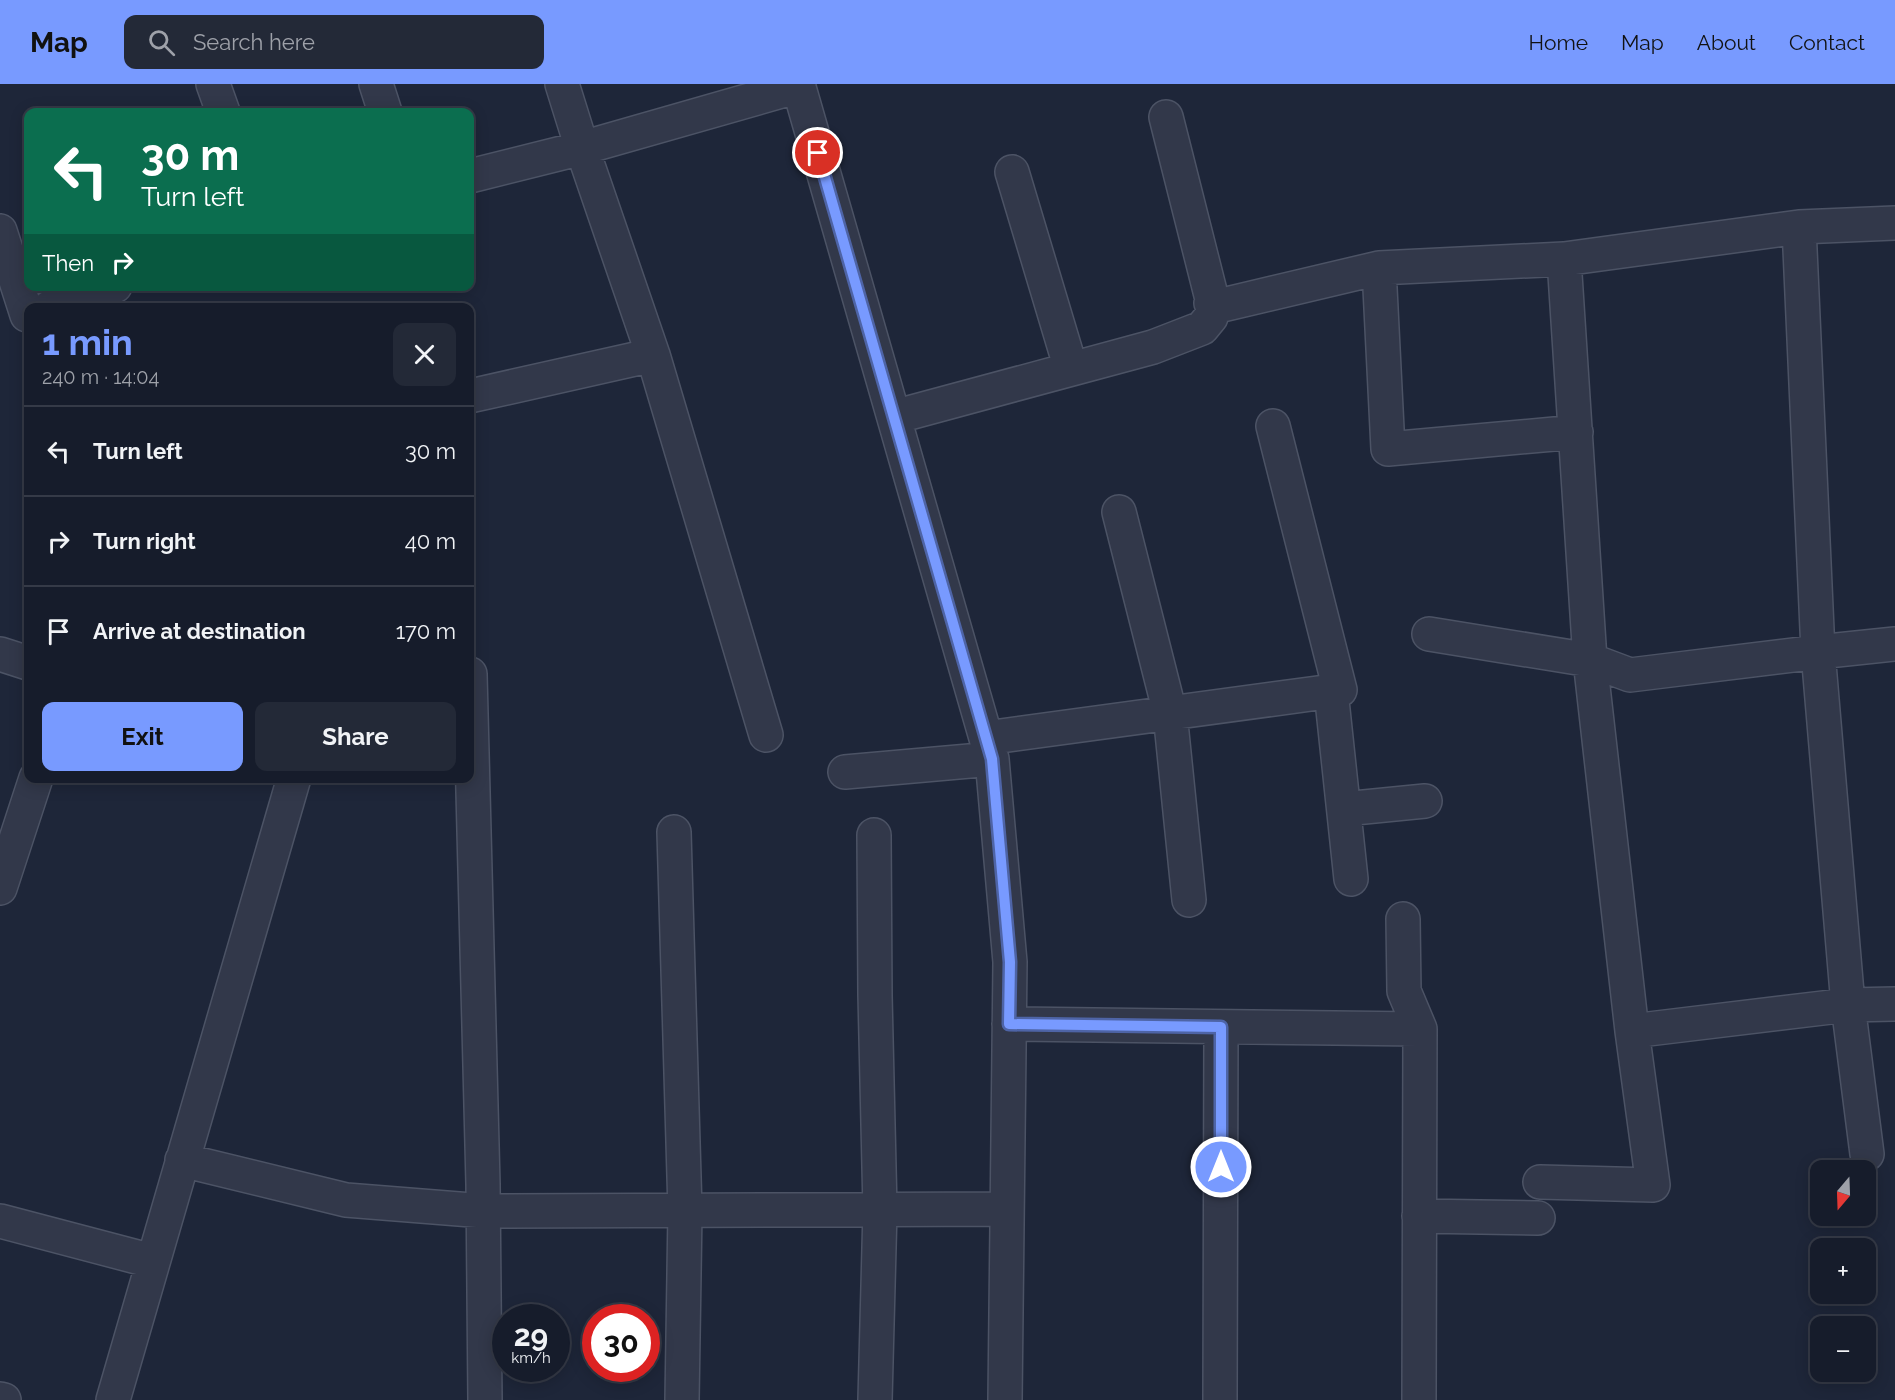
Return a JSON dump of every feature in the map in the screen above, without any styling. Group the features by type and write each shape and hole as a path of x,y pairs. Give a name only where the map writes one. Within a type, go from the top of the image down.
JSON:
{"street":[{"path":"213,84 222,108"},
{"path":"376,84 384,108"},
{"path":"562,84 653,356 766,735"},
{"path":"474,175 582,148 799,85 989,748 1010,962 1005,1400"},
{"path":"894,417 1153,347 1202,328 1211,317 1213,305 1166,117"},
{"path":"1012,172 1071,369"},
{"path":"1213,305 1379,268 1564,259 1799,227 1895,223"},
{"path":"1799,227 1818,652 1848,1005 1867,1154"},
{"path":"0,231 24,309"},
{"path":"1540,1182 1653,1185 1632,1030 1590,660 1564,259"},
{"path":"1379,268 1388,449 1576,432"},
{"path":"63,303 100,291"},
{"path":"474,395 653,356"},
{"path":"845,772 989,748 1170,713 1340,690 1273,426"},
{"path":"1119,512 1170,713 1189,900"},
{"path":"1429,634 1590,660 1630,675 1895,644"},
{"path":"0,654 24,662"},
{"path":"1331,692 1351,879"},
{"path":"0,888 34,783"},
{"path":"113,1400 293,783"},
{"path":"473,783 484,1211 485,1400"},
{"path":"1344,809 1425,801"},
{"path":"674,832 685,1211 682,1400"},
{"path":"874,835 880,1210 875,1400"},
{"path":"1403,919 1404,991 1420,1029 1419,1400"},
{"path":"1632,1030 1848,1005 1895,1005"},
{"path":"1009,1024 1420,1029"},
{"path":"1220,1400 1221,1027"},
{"path":"182,1160 346,1200 484,1211 1007,1209"},
{"path":"1419,1216 1538,1218"},
{"path":"0,1221 152,1261"}],"route":[{"path":"818,153 992,759 1010,962 1009,1024 1221,1027 1221,1167"}]}
